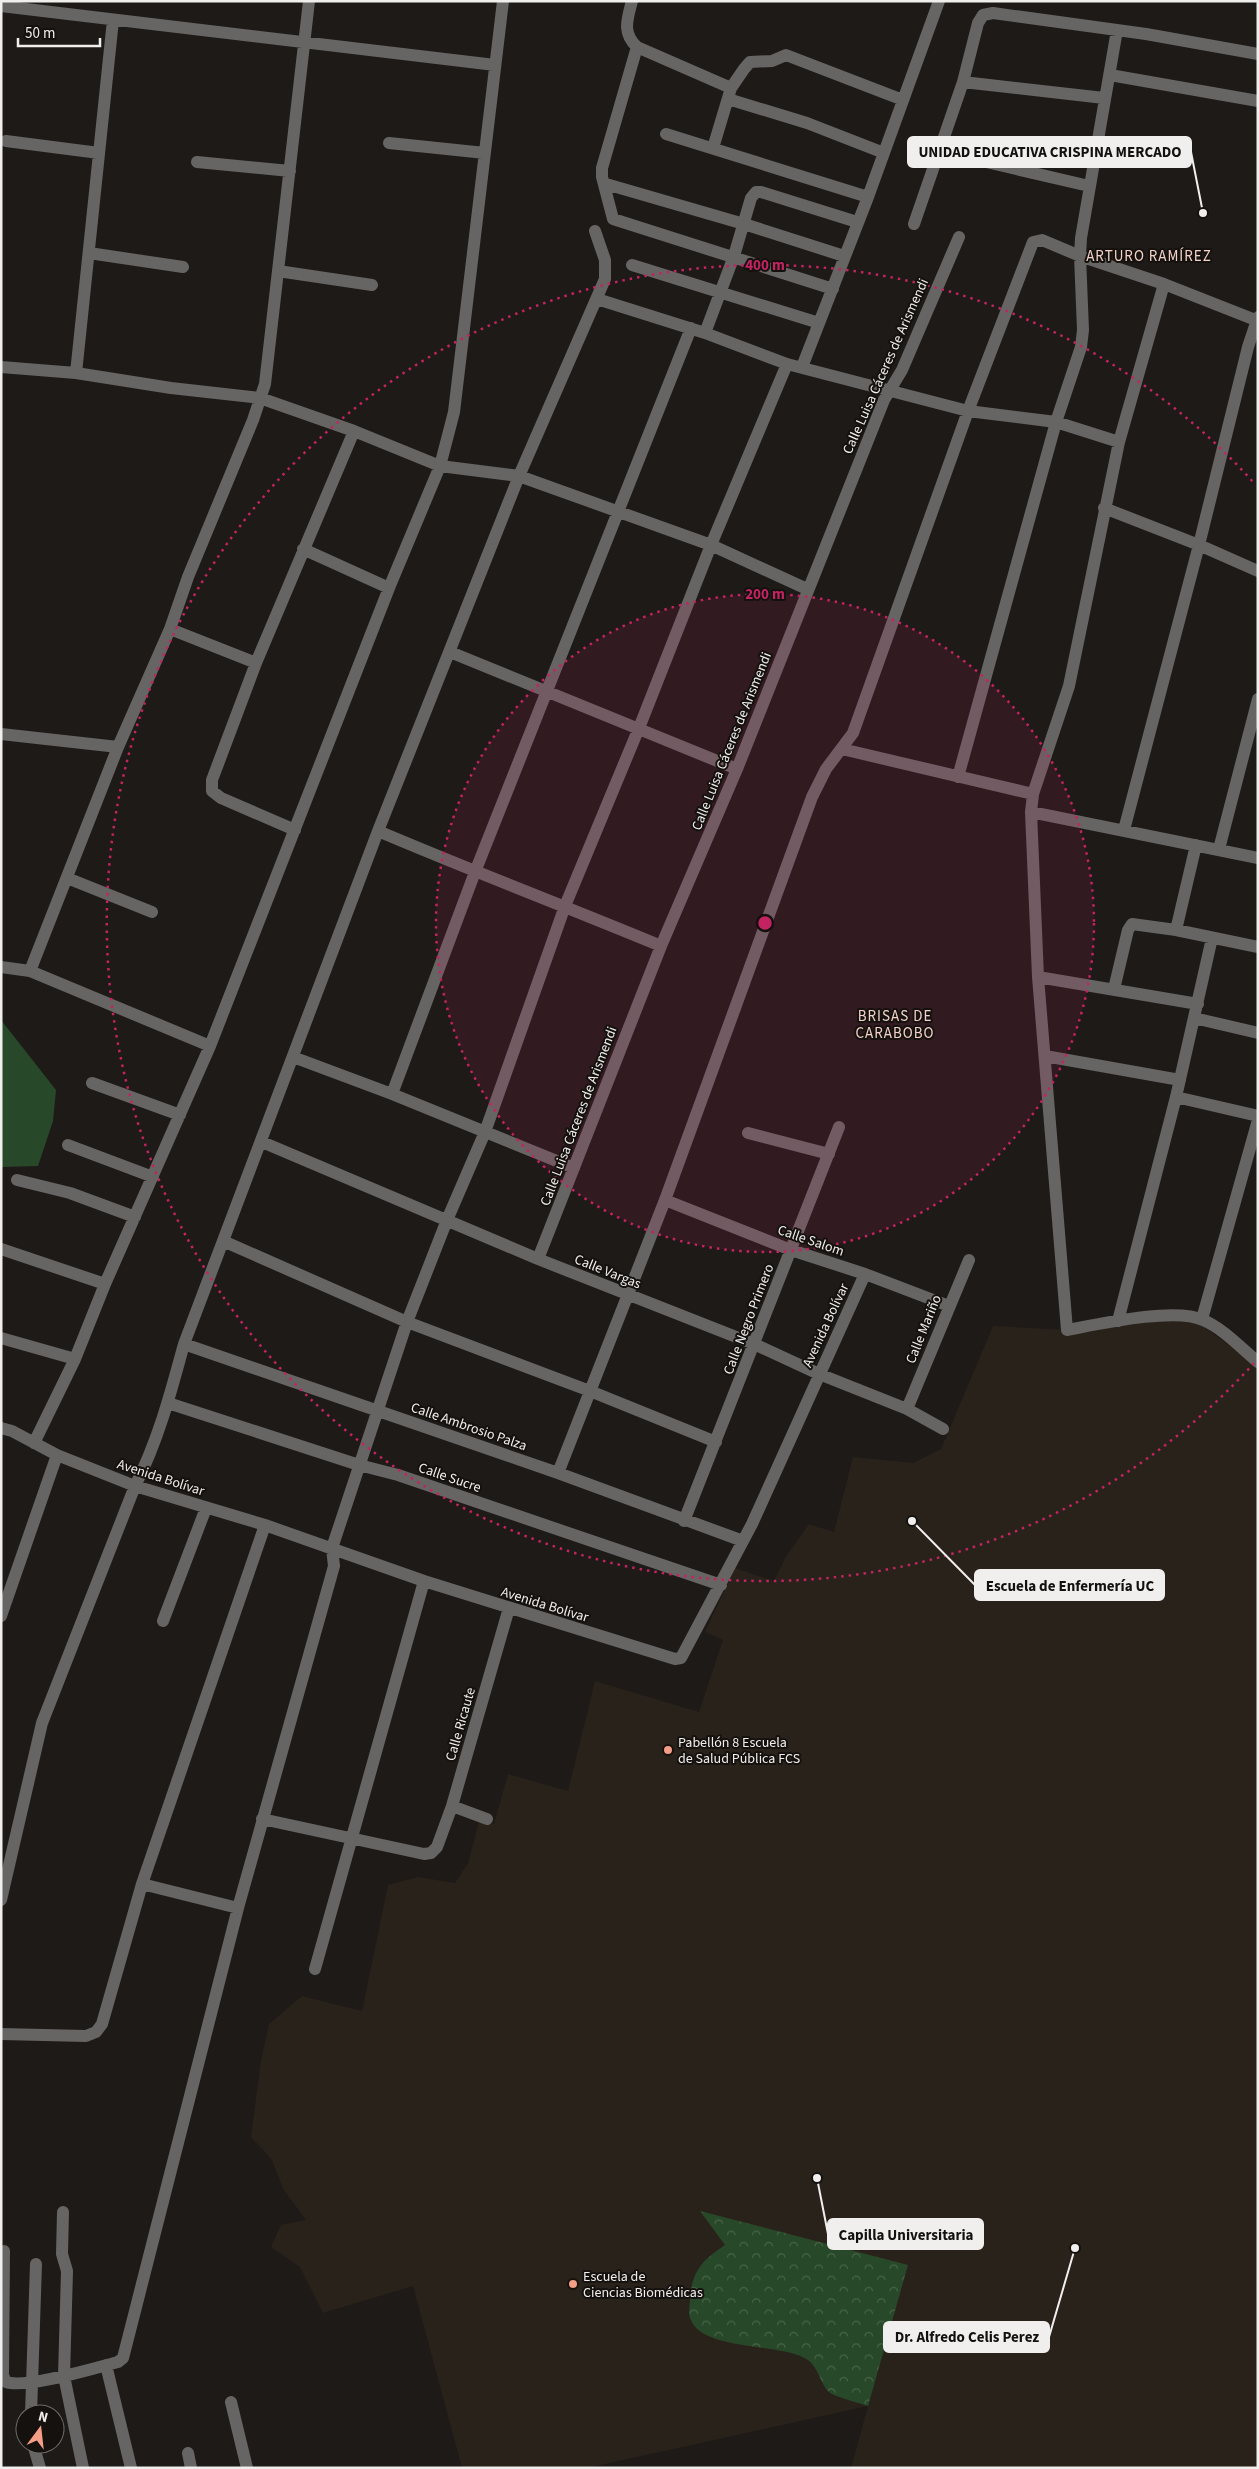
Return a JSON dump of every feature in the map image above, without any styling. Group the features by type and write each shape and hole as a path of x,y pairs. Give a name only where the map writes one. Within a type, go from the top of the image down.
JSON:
{"street":[{"path":"30,971 118,747 170,629 265,384 309,1"},
{"path":"34,1443 75,1359 105,1284 210,1046 389,588 440,466 454,412 503,1"},
{"path":"632,1 626,33 637,47 729,94 884,153"},
{"path":"802,367 857,222 868,198 939,1"},
{"path":"1,6 495,66"},
{"path":"914,224 963,82 978,23 983,15 993,13 1117,30 1258,54"},
{"path":"76,373 113,20"},
{"path":"958,777 1056,422 1081,347 1083,330 1080,256 1089,186 1117,30"},
{"path":"637,47 602,168 602,177 606,184 613,219 734,256 832,289"},
{"path":"713,148 729,94 750,62 772,61 786,55 903,100"},
{"path":"1110,76 1258,101"},
{"path":"963,82 1104,98"},
{"path":"666,134 868,198"},
{"path":"6,142 99,153"},
{"path":"389,143 485,153"},
{"path":"939,151 1089,186"},
{"path":"197,162 290,171"},
{"path":"606,184 744,224 844,256"},
{"path":"705,333 719,291 734,256 751,198 756,192 857,222"},
{"path":"1,1900 42,1723 134,1486 146,1464 168,1403 184,1344 262,1142 378,831 520,476 605,279 605,260 595,231"},
{"name":"Calle Luisa Cáceres de Arismendi","path":"538,1259 661,946 737,769 807,589 890,389 902,370 959,237"},
{"path":"558,1473 665,1200 812,798 826,769 852,733 968,411 1033,242 1042,240 1080,256 1164,284 1257,320 1124,830"},
{"path":"89,253 183,267"},
{"path":"632,265 819,323"},
{"path":"278,271 372,285"},
{"path":"1164,284 1119,442 1069,686 1033,794 1031,812 1038,977 1046,1056 1067,1330 1162,1316 1202,1319 1216,1327 1258,1362"},
{"path":"597,299 691,328 787,364 890,389 968,411 1056,422 1119,442"},
{"path":"392,1094 475,872 691,328"},
{"path":"4,2251 3,2376 6,2382 64,2376 118,2362 123,2358 238,1908 334,1566 332,1548 359,1465 408,1322 447,1220 485,1132 564,906 787,364"},
{"path":"1,367 76,373 171,388 260,398 354,430 440,466 520,476 618,513 711,545 807,589"},
{"path":"295,830 221,798 212,791 212,780 256,663 354,430"},
{"path":"1104,508 1199,545 1258,571"},
{"path":"303,550 389,588"},
{"path":"170,629 256,663"},
{"path":"450,652 737,769"},
{"path":"1219,849 1258,700"},
{"path":"1,734 118,747"},
{"path":"842,749 1033,794"},
{"path":"1031,812 1258,858"},
{"path":"378,831 661,946"},
{"path":"1176,930 1196,845"},
{"path":"67,878 152,912"},
{"path":"1114,989 1128,930 1132,924 1176,930 1258,947"},
{"path":"1118,1321 1176,1097 1212,938"},
{"path":"1,967 30,971 210,1046"},
{"path":"1038,977 1198,1004"},
{"path":"1194,1018 1258,1033"},
{"path":"1046,1056 1180,1080"},
{"path":"293,1057 392,1094 574,1168"},
{"path":"92,1083 180,1115"},
{"path":"1176,1097 1258,1116"},
{"path":"1202,1319 1258,1120"},
{"name":"Calle Negro Primero","path":"684,1521 839,1127"},
{"path":"748,1133 829,1154"},
{"name":"Calle Vargas","path":"262,1142 538,1259 754,1344 819,1374 907,1410 943,1429"},
{"path":"68,1145 152,1177"},
{"path":"17,1180 70,1193 135,1217"},
{"name":"Calle Salom","path":"665,1200 791,1250 865,1274 949,1306"},
{"path":"223,1241 408,1322 590,1391 716,1442"},
{"path":"1,1249 105,1284"},
{"name":"Calle Mariño","path":"907,1410 969,1260"},
{"name":"Avenida Bolívar","path":"1,1428 12,1431 57,1455 134,1486 265,1525 424,1581 509,1608 675,1659 681,1658 743,1541 865,1274"},
{"path":"1,1338 75,1359"},
{"name":"Calle Ambrosio Palza","path":"184,1344 558,1473 684,1521 743,1541"},
{"name":"Calle Sucre","path":"168,1403 359,1465 398,1475 721,1585"},
{"path":"1,1616 57,1455"},
{"path":"162,1621 206,1508"},
{"path":"1,2034 86,2036 96,2032 102,2024 142,1884 265,1525"},
{"path":"315,1969 350,1837 358,1819 424,1581"},
{"name":"Calle Ricaute","path":"350,1837 424,1854 431,1853 437,1847 452,1806 509,1608"},
{"path":"452,1806 487,1819"},
{"path":"262,1819 350,1837"},
{"path":"142,1884 238,1908"},
{"path":"63,2212 62,2254 67,2271 64,2376 83,2468"},
{"path":"31,2404 30,2381 36,2264"},
{"path":"106,2365 131,2468"},
{"path":"231,2402 247,2468"},
{"path":"188,2453 190,2468"},
{"path":"36,2454 40,2468"}],"shaded area":[{"path":"1162,1316 1200,1324 1258,1366 1258,2468 851,2468 868,2406 587,2468 462,2468 413,2286 323,2313 300,2267 271,2247 281,2225 306,2220 283,2189 272,2160 251,2137 261,2060 269,2024 302,1996 362,2011 388,1885 418,1877 455,1883 468,1863 480,1818 494,1824 508,1774 568,1791 595,1681 699,1712 723,1640 705,1632 735,1568 774,1581 785,1558 809,1524 834,1532 853,1457 913,1463 941,1449 993,1326 1067,1330"}],"green space":[{"path":"1,1020 56,1090 53,1121 38,1166 1,1167"},
{"path":"700,2211 908,2265 868,2406 829,2392 811,2363 796,2354 725,2341 709,2336 697,2329 689,2314 693,2280 705,2261 725,2245"}],"place":[{"name":"UNIDAD EDUCATIVA CRISPINA MERCADO","path":"1203,213"},
{"name":"Escuela de Enfermería UC","path":"912,1521"},
{"name":"Pabellón 8 Escuela de Salud Pública FCS","path":"668,1750"},
{"name":"Capilla Universitaria","path":"817,2178"},
{"name":"Dr. Alfredo Celis Perez","path":"1075,2248"},
{"name":"Escuela de Ciencias Biomédicas","path":"573,2284"}],"district":[{"name":"ARTURO RAMÍREZ","path":"1149,256"},
{"name":"BRISAS DE CARABOBO","path":"895,1024"}]}
